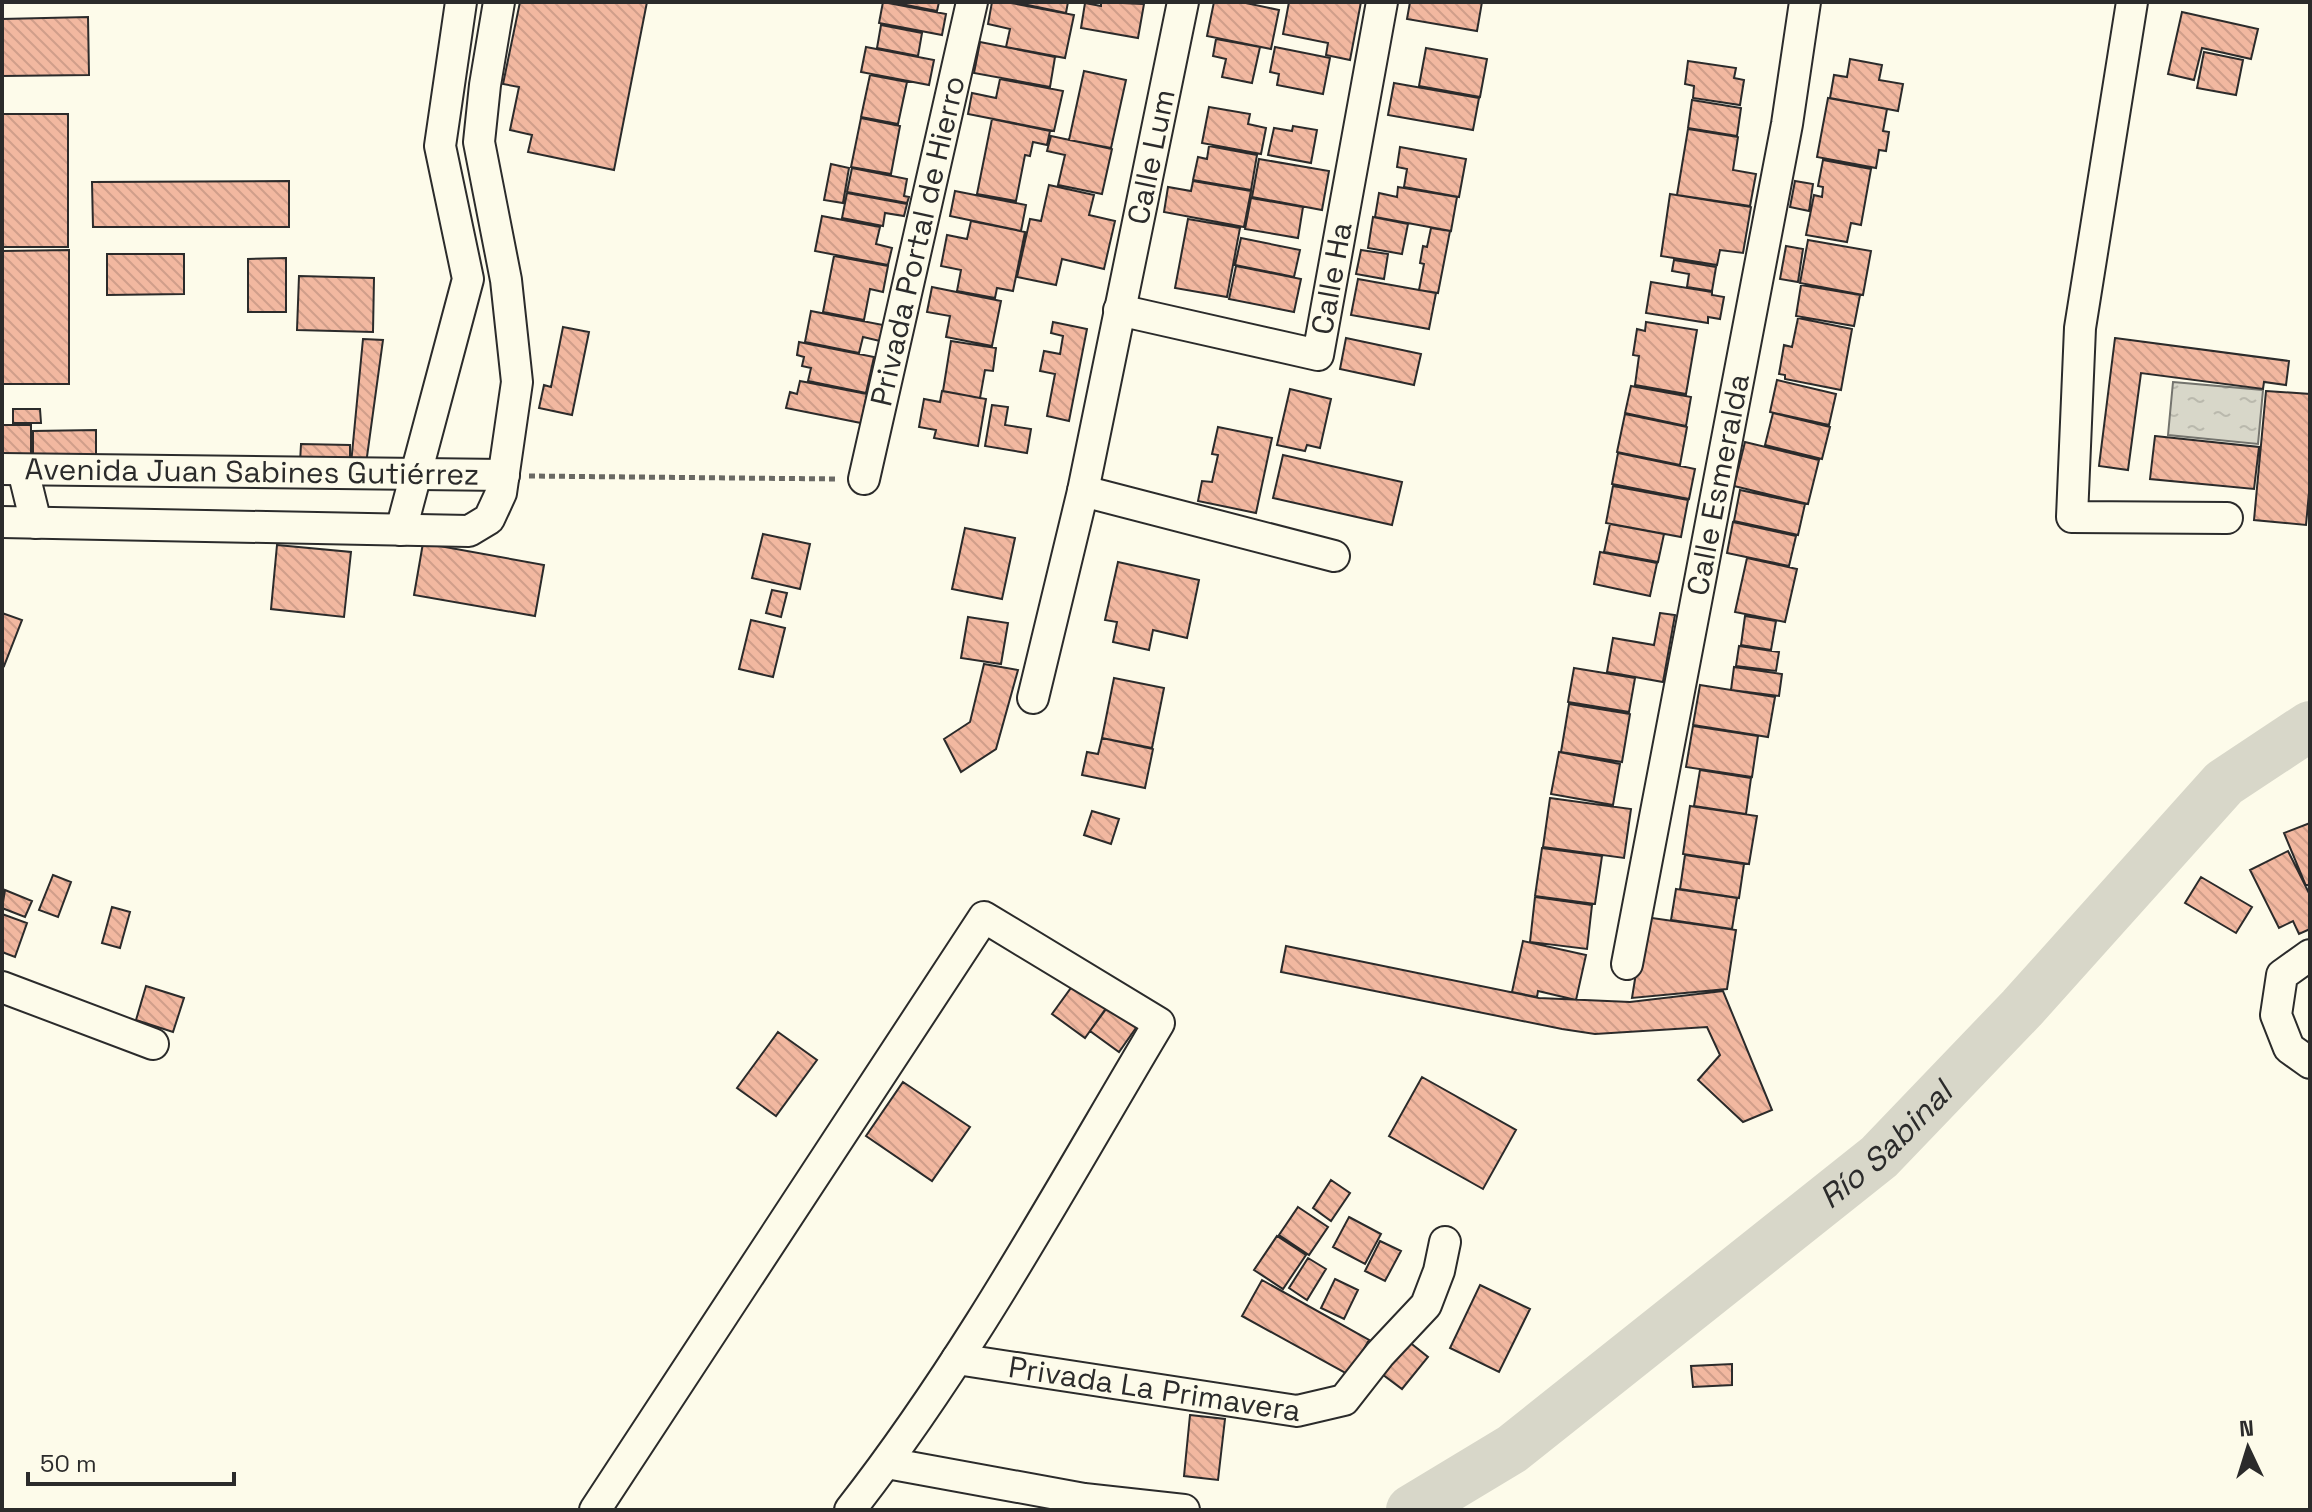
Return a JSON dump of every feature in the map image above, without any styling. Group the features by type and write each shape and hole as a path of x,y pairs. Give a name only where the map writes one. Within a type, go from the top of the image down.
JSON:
{"street":[{"path":"401,530 468,279 440,146 461,2"},
{"path":"499,2 479,142 501,257 517,382 504,475"},
{"name":"Privada Portal de Hierro","path":"864,479 972,2"},
{"name":"Calle Lum","path":"1033,698 1083,491 1183,2"},
{"name":"Calle Ha","path":"1119,310 1318,355 1382,2"},
{"name":"Calle Esmeralda","path":"1627,964 1787,124 1805,2"},
{"path":"2132,2 2080,328 2072,517 2227,518"},
{"path":"464,259 501,257"},
{"path":"13,469 36,523"},
{"name":"Avenida Juan Sabines Gutiérrez","path":"2,522 469,531 489,519 501,493 504,475 13,469"},
{"path":"1083,491 1334,556"},
{"path":"595,1510 984,917 1159,1023 957,1359 887,1463 850,1510"},
{"path":"2310,955 2282,975 2276,1015 2289,1048 2310,1063"},
{"path":"2,987 153,1044"},
{"name":"Privada La Primavera","path":"957,1359 1297,1411 1344,1400 1380,1354 1426,1305 1439,1271 1445,1242"},
{"path":"887,1463 1084,1499 1184,1510"}],"path":[{"name":"Avenida Juan Sabines Gutiérrez","path":"504,475 864,479"}],"water":[{"path":"2173,382 2263,390 2258,444 2168,435"}],"building":[{"path":"520,2 647,2 614,170 528,152 532,135 510,130 519,87 503,84"},
{"path":"883,2 946,14 942,35 879,23"},
{"path":"891,2 939,2 937,11"},
{"path":"992,2 1074,15 1065,58 1006,47 1010,29 988,24"},
{"path":"1013,2 1068,2 1066,13"},
{"path":"1101,2 1144,4 1138,38 1081,28 1085,3 1101,6"},
{"path":"1214,2 1241,2 1279,10 1271,49 1207,36"},
{"path":"1289,2 1361,2 1350,60 1326,55 1328,43 1283,34"},
{"path":"1410,2 1482,2 1477,31 1407,19"},
{"path":"2182,12 2258,29 2251,59 2202,48 2194,80 2168,74"},
{"path":"88,17 89,75 2,76 2,19"},
{"path":"881,25 922,33 918,56 877,48"},
{"path":"1216,39 1260,47 1252,83 1222,77 1226,59 1213,56"},
{"path":"980,42 1055,57 1050,87 974,73"},
{"path":"866,47 934,60 929,85 861,72"},
{"path":"1275,47 1330,58 1323,94 1277,85 1279,74 1270,72"},
{"path":"1426,48 1487,59 1480,97 1419,86"},
{"path":"2204,52 2243,60 2236,95 2197,88"},
{"path":"1850,59 1882,65 1879,80 1903,84 1898,111 1830,98 1834,75 1847,77"},
{"path":"1688,61 1736,68 1734,78 1744,80 1740,105 1693,98 1694,86 1685,84"},
{"path":"1084,71 1126,80 1111,148 1069,140"},
{"path":"870,75 907,82 898,124 861,117"},
{"path":"1000,79 1063,91 1054,131 968,114 972,93 996,98"},
{"path":"1394,83 1479,98 1473,130 1388,115"},
{"path":"1828,98 1887,109 1883,131 1889,132 1886,151 1879,150 1876,168 1817,157"},
{"path":"1692,100 1741,108 1737,136 1688,128"},
{"path":"1209,107 1250,114 1248,124 1266,128 1261,154 1202,143"},
{"path":"2,114 68,114 68,247 2,247"},
{"path":"861,118 900,126 891,174 851,167"},
{"path":"992,119 1050,131 1047,145 1033,142 1030,156 1025,155 1016,201 977,194"},
{"path":"1293,126 1317,130 1311,163 1268,155 1274,128 1292,131"},
{"path":"1688,129 1738,137 1733,170 1756,174 1750,206 1677,195"},
{"path":"1051,136 1112,149 1102,194 1058,185 1065,155 1047,151"},
{"path":"1209,146 1257,155 1251,190 1193,180 1198,157 1207,159"},
{"path":"1400,147 1466,159 1459,197 1404,187 1407,169 1397,167"},
{"path":"1259,159 1329,171 1322,210 1252,197"},
{"path":"1823,160 1871,169 1861,225 1851,223 1847,242 1806,235 1814,195 1822,197 1823,187 1818,186"},
{"path":"831,164 849,168 843,203 824,200"},
{"path":"852,168 907,179 904,196 909,197 907,203 847,192"},
{"path":"289,181 289,227 93,227 92,182"},
{"path":"1193,181 1251,191 1244,227 1164,212 1168,187 1191,191"},
{"path":"1795,181 1813,184 1809,211 1790,207"},
{"path":"1049,185 1094,195 1089,215 1115,221 1104,269 1062,259 1056,285 1017,277 1030,219 1041,221"},
{"path":"1398,187 1457,197 1451,231 1375,217 1379,193 1397,197"},
{"path":"955,191 1026,205 1021,231 950,216"},
{"path":"847,193 907,204 904,216 885,213 883,226 842,218"},
{"path":"1670,194 1751,207 1743,253 1720,250 1717,265 1661,256"},
{"path":"1251,198 1303,207 1298,238 1245,229"},
{"path":"822,216 880,227 876,244 892,248 888,265 815,251"},
{"path":"1373,217 1408,224 1402,254 1368,248"},
{"path":"1188,219 1240,228 1227,297 1175,288"},
{"path":"971,221 1025,232 1013,291 997,288 995,298 957,291 961,270 941,266 947,235 967,239"},
{"path":"1431,228 1450,231 1438,293 1419,290 1424,264 1420,263 1423,246 1427,247"},
{"path":"1241,238 1300,250 1294,277 1235,265"},
{"path":"1808,240 1871,251 1863,295 1800,283"},
{"path":"1786,246 1803,249 1798,282 1780,279"},
{"path":"69,250 69,384 2,384 2,251"},
{"path":"1361,250 1388,254 1384,279 1356,274"},
{"path":"107,254 184,254 184,294 107,295"},
{"path":"834,256 888,266 883,292 870,289 864,320 823,312"},
{"path":"286,258 286,312 248,312 248,259"},
{"path":"1674,260 1716,267 1712,291 1687,287 1689,274 1672,271"},
{"path":"1236,266 1301,279 1294,312 1229,299"},
{"path":"299,276 374,278 373,332 297,330"},
{"path":"1358,279 1436,293 1429,329 1351,315"},
{"path":"1651,282 1712,292 1712,295 1724,297 1720,319 1708,317 1708,323 1646,313"},
{"path":"1801,285 1860,295 1854,326 1796,316"},
{"path":"932,287 1001,301 992,346 946,337 950,316 927,312"},
{"path":"811,311 883,325 880,341 863,337 859,353 805,342"},
{"path":"1798,318 1852,329 1841,390 1785,379 1785,375 1779,374 1784,345 1792,347"},
{"path":"1053,322 1087,329 1069,421 1047,416 1055,374 1040,371 1044,351 1060,354 1063,336 1051,333"},
{"path":"1646,322 1697,330 1686,394 1635,385 1639,356 1633,355 1637,329 1645,331"},
{"path":"563,327 589,332 572,415 539,408 544,385 551,387"},
{"path":"1346,338 1421,354 1414,385 1340,369"},
{"path":"2115,338 2289,361 2286,385 2264,382 2263,389 2141,373 2128,470 2099,466"},
{"path":"363,339 383,340 366,464 351,464"},
{"path":"951,341 996,348 993,371 985,370 980,398 943,391"},
{"path":"799,342 874,357 866,393 808,381 811,368 802,366 804,357 797,355"},
{"path":"1777,380 1836,394 1829,425 1770,412"},
{"path":"800,381 867,394 861,423 786,408 790,392 797,394"},
{"path":"1631,386 1691,397 1686,426 1625,413"},
{"path":"1290,389 1331,399 1320,448 1307,445 1305,451 1277,445"},
{"path":"942,391 986,399 978,446 934,438 936,430 919,427 924,399 940,402"},
{"path":"2266,391 2310,394 2310,482 2306,525 2254,520"},
{"path":"992,405 1008,407 1005,425 1031,429 1027,453 985,446"},
{"path":"13,409 40,409 41,423 13,423"},
{"path":"1773,413 1830,427 1822,459 1765,445"},
{"path":"1625,414 1687,427 1680,465 1617,452"},
{"path":"2,425 31,425 31,458 2,458"},
{"path":"1218,427 1272,438 1256,513 1198,501 1202,481 1212,482 1218,455 1212,454"},
{"path":"96,430 96,457 33,457 33,431"},
{"path":"2155,436 2259,447 2254,489 2150,479"},
{"path":"1745,442 1819,460 1808,504 1734,486"},
{"path":"301,444 350,445 350,464 300,463"},
{"path":"1618,453 1695,469 1689,499 1612,484"},
{"path":"1283,455 1402,482 1392,525 1273,498"},
{"path":"1613,486 1688,500 1681,537 1606,523"},
{"path":"1740,490 1805,504 1798,535 1734,521"},
{"path":"1733,522 1796,536 1789,566 1727,553"},
{"path":"1610,524 1664,534 1658,562 1604,552"},
{"path":"965,528 1015,538 1002,599 952,589"},
{"path":"763,534 810,544 800,589 752,578"},
{"path":"423,543 544,565 535,616 414,595"},
{"path":"277,545 351,552 344,617 271,609"},
{"path":"1600,552 1657,563 1650,596 1594,584"},
{"path":"1747,558 1797,569 1785,622 1735,612"},
{"path":"1118,562 1199,580 1187,638 1153,630 1149,650 1113,642 1117,622 1105,620"},
{"path":"772,590 787,593 781,617 766,613"},
{"path":"2,613 22,620 4,666 2,665"},
{"path":"1660,613 1675,615 1663,682 1607,672 1613,638 1654,645"},
{"path":"1745,616 1776,621 1771,650 1741,645"},
{"path":"968,617 1008,623 1001,664 961,658"},
{"path":"751,620 785,628 773,677 739,669"},
{"path":"1739,646 1779,652 1776,671 1736,666"},
{"path":"984,664 1018,670 996,749 961,772 944,739 970,722"},
{"path":"1734,667 1782,674 1779,696 1731,690"},
{"path":"1574,668 1635,678 1629,712 1568,702"},
{"path":"1114,678 1164,688 1152,748 1102,738"},
{"path":"1700,685 1775,697 1768,737 1693,725"},
{"path":"1569,704 1630,714 1622,762 1561,752"},
{"path":"1693,726 1758,736 1752,777 1686,767"},
{"path":"1102,738 1153,749 1145,788 1082,775 1087,752 1098,754"},
{"path":"1559,752 1620,764 1613,805 1551,794"},
{"path":"1700,770 1751,778 1746,814 1694,806"},
{"path":"1550,798 1631,809 1624,858 1543,847"},
{"path":"1690,806 1757,816 1749,864 1683,854"},
{"path":"1092,811 1119,819 1111,844 1084,835"},
{"path":"2310,823 2310,884 2306,886 2284,833"},
{"path":"1542,848 1602,856 1595,904 1535,896"},
{"path":"2288,851 2310,895 2310,929 2299,934 2293,921 2279,928 2250,870"},
{"path":"1685,855 1744,864 1739,898 1680,889"},
{"path":"53,875 71,882 58,917 39,910"},
{"path":"2201,877 2252,907 2236,933 2185,903"},
{"path":"1676,889 1737,898 1732,929 1671,920"},
{"path":"5,890 32,901 25,917 2,908"},
{"path":"1535,897 1592,905 1587,949 1530,942"},
{"path":"112,907 130,912 120,948 102,943"},
{"path":"2,914 27,923 15,957 2,952"},
{"path":"1645,917 1736,930 1727,989 1632,998"},
{"path":"1523,941 1586,955 1576,1000 1538,991 1537,997 1512,992"},
{"path":"1286,946 1539,998 1630,1002 1723,991 1772,1110 1743,1122 1698,1080 1720,1055 1707,1027 1595,1034 1562,1029 1281,972"},
{"path":"1076,981 1109,1004 1085,1038 1052,1014"},
{"path":"146,986 184,998 173,1032 136,1020"},
{"path":"1109,1005 1138,1025 1119,1052 1090,1031"},
{"path":"778,1032 817,1060 776,1116 737,1088"},
{"path":"1422,1077 1516,1130 1483,1189 1389,1136"},
{"path":"903,1082 970,1127 932,1181 866,1136"},
{"path":"1331,1180 1350,1193 1331,1221 1313,1208"},
{"path":"1298,1207 1328,1227 1309,1255 1279,1235"},
{"path":"1349,1217 1381,1234 1365,1264 1333,1247"},
{"path":"1277,1236 1306,1255 1283,1289 1254,1270"},
{"path":"1380,1241 1401,1251 1385,1281 1365,1271"},
{"path":"1308,1258 1326,1269 1307,1300 1289,1288"},
{"path":"1335,1279 1358,1290 1344,1319 1321,1308"},
{"path":"1262,1280 1369,1340 1349,1375 1242,1316"},
{"path":"1480,1285 1530,1309 1499,1372 1450,1348"},
{"path":"1408,1341 1428,1357 1402,1389 1382,1374"},
{"path":"1732,1364 1732,1385 1693,1387 1691,1366"},
{"path":"1190,1415 1225,1419 1218,1480 1184,1476"}],"waterway":[{"name":"Río Sabinal","path":"1411,1510 1512,1449 1879,1157 2022,1008 2224,783 2310,726"}]}
